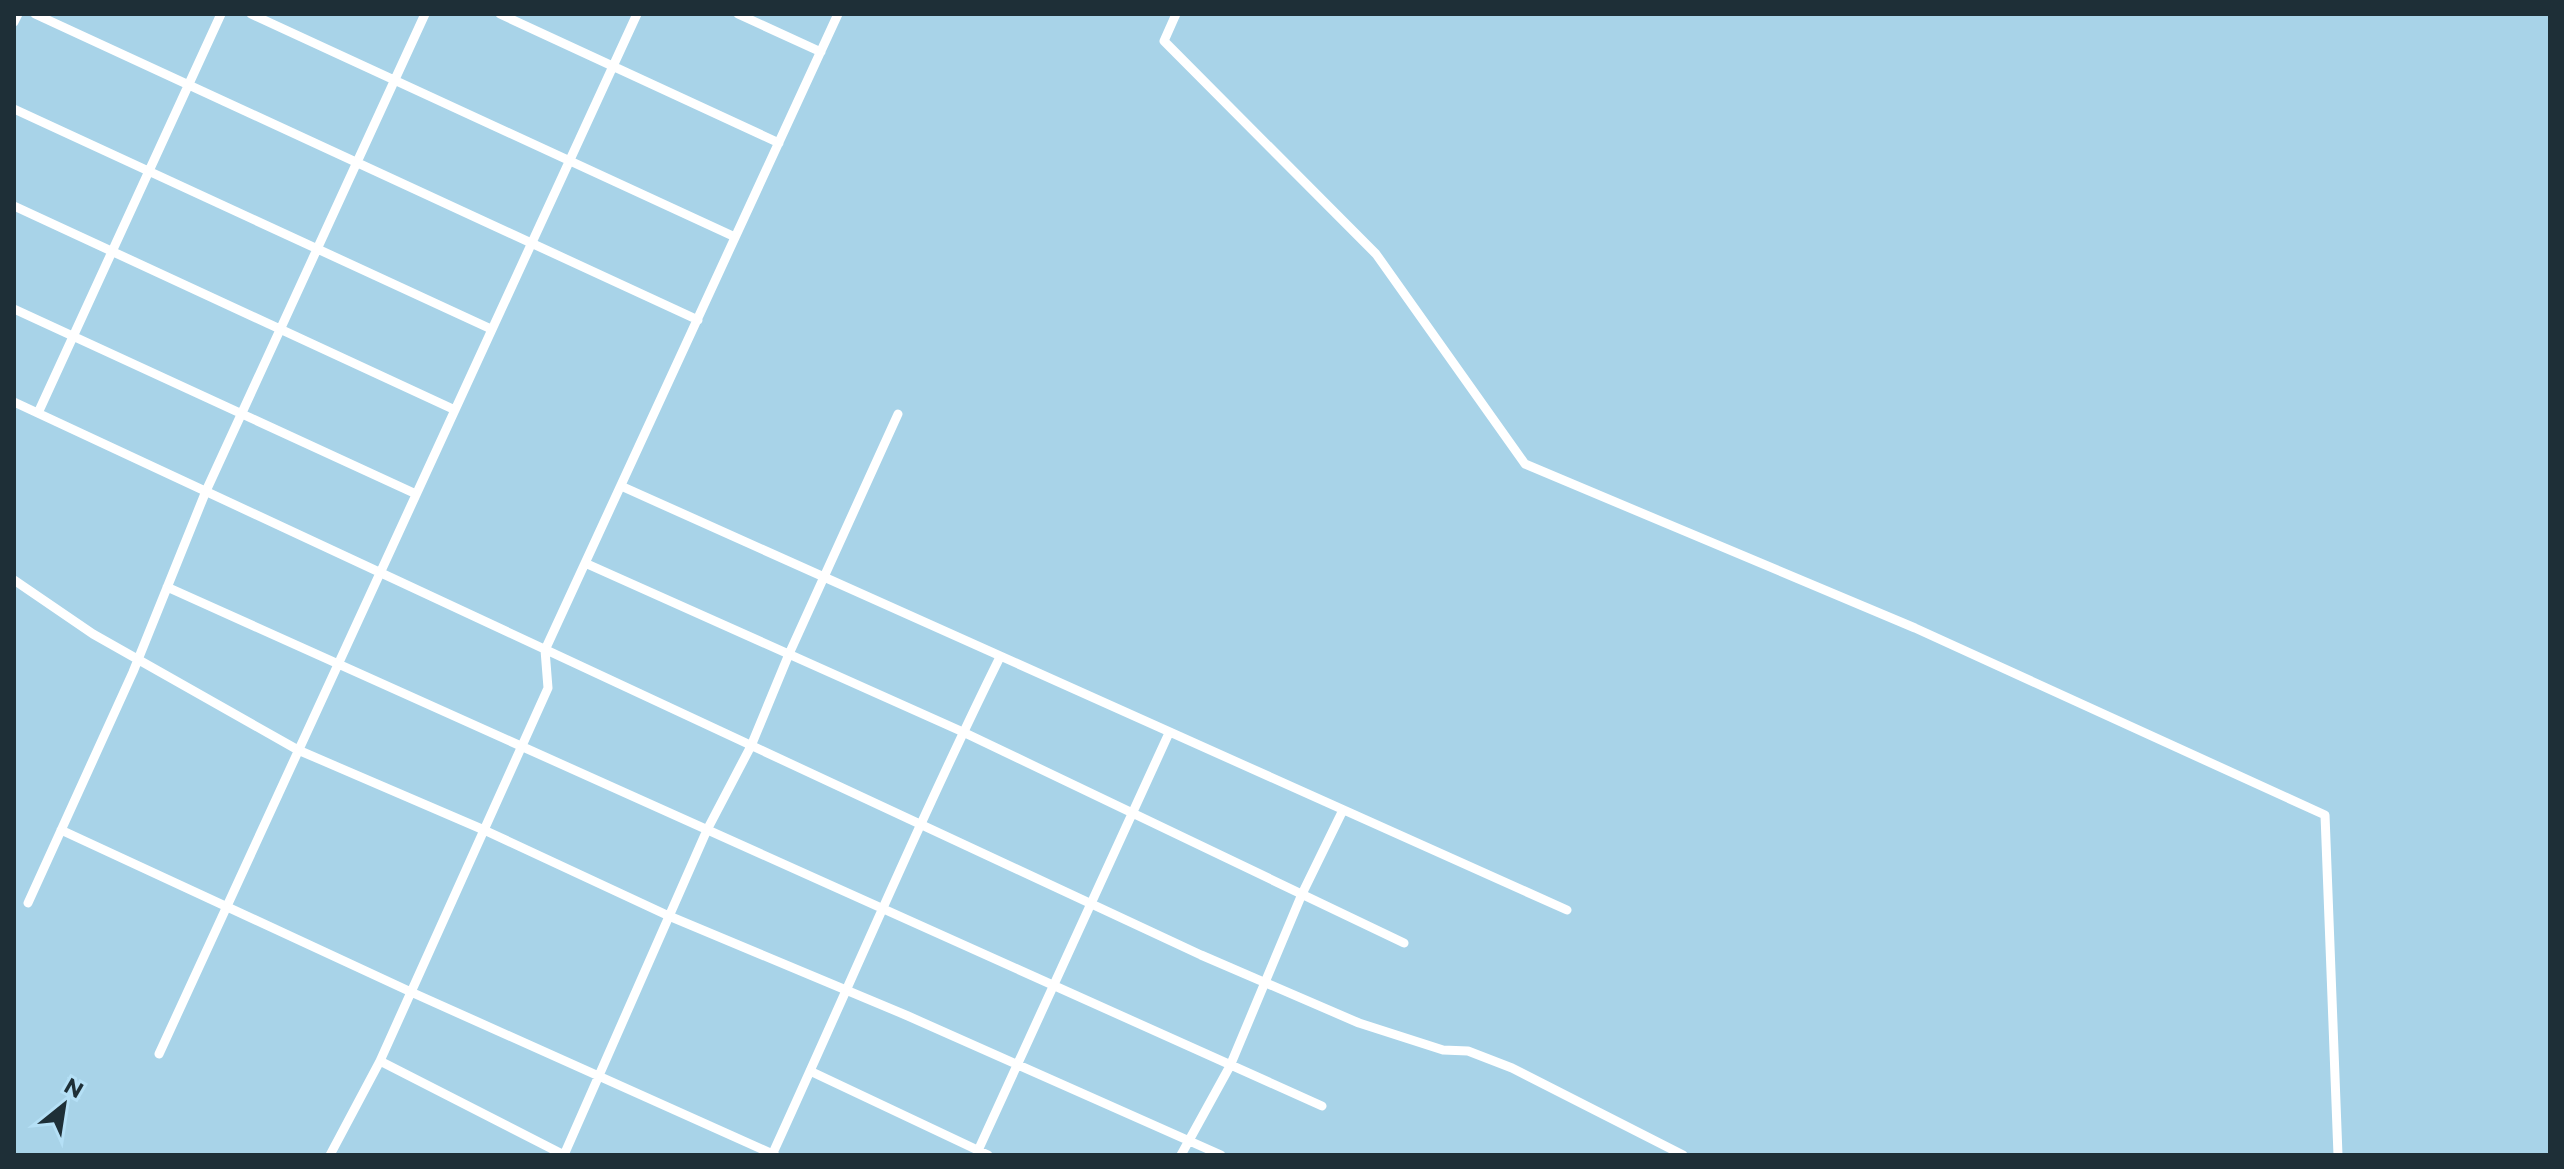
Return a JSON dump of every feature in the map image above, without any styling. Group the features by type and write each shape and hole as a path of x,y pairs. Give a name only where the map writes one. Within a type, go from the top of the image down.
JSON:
{"street":[{"path":"14,22 18,14"},
{"path":"35,14 698,320"},
{"path":"38,413 221,14"},
{"path":"251,14 735,237"},
{"path":"28,903 138,660 206,491 425,14"},
{"path":"500,14 779,143"},
{"path":"159,1054 637,14"},
{"path":"738,14 821,52"},
{"path":"330,1155 380,1061 548,688 545,650 838,14"},
{"path":"1176,14 1164,41 1376,254 1525,464 1915,628 2325,815 2338,1155"},
{"path":"14,109 491,329"},
{"path":"14,206 455,410"},
{"path":"14,309 416,494"},
{"path":"14,402 1264,982 1359,1023 1443,1050 1468,1051 1512,1068 1683,1155"},
{"path":"380,1061 564,1155 707,830 751,746 789,654 898,414"},
{"path":"621,486 1567,910"},
{"path":"585,563 963,732 1404,943"},
{"path":"14,580 93,634 298,750 484,830 669,916 1221,1155"},
{"path":"167,587 1322,1106"},
{"path":"61,830 773,1155 881,908 1000,657"},
{"path":"810,1071 981,1153 1090,903 1169,733"},
{"path":"1181,1155 1230,1066 1302,894 1343,810"}]}
